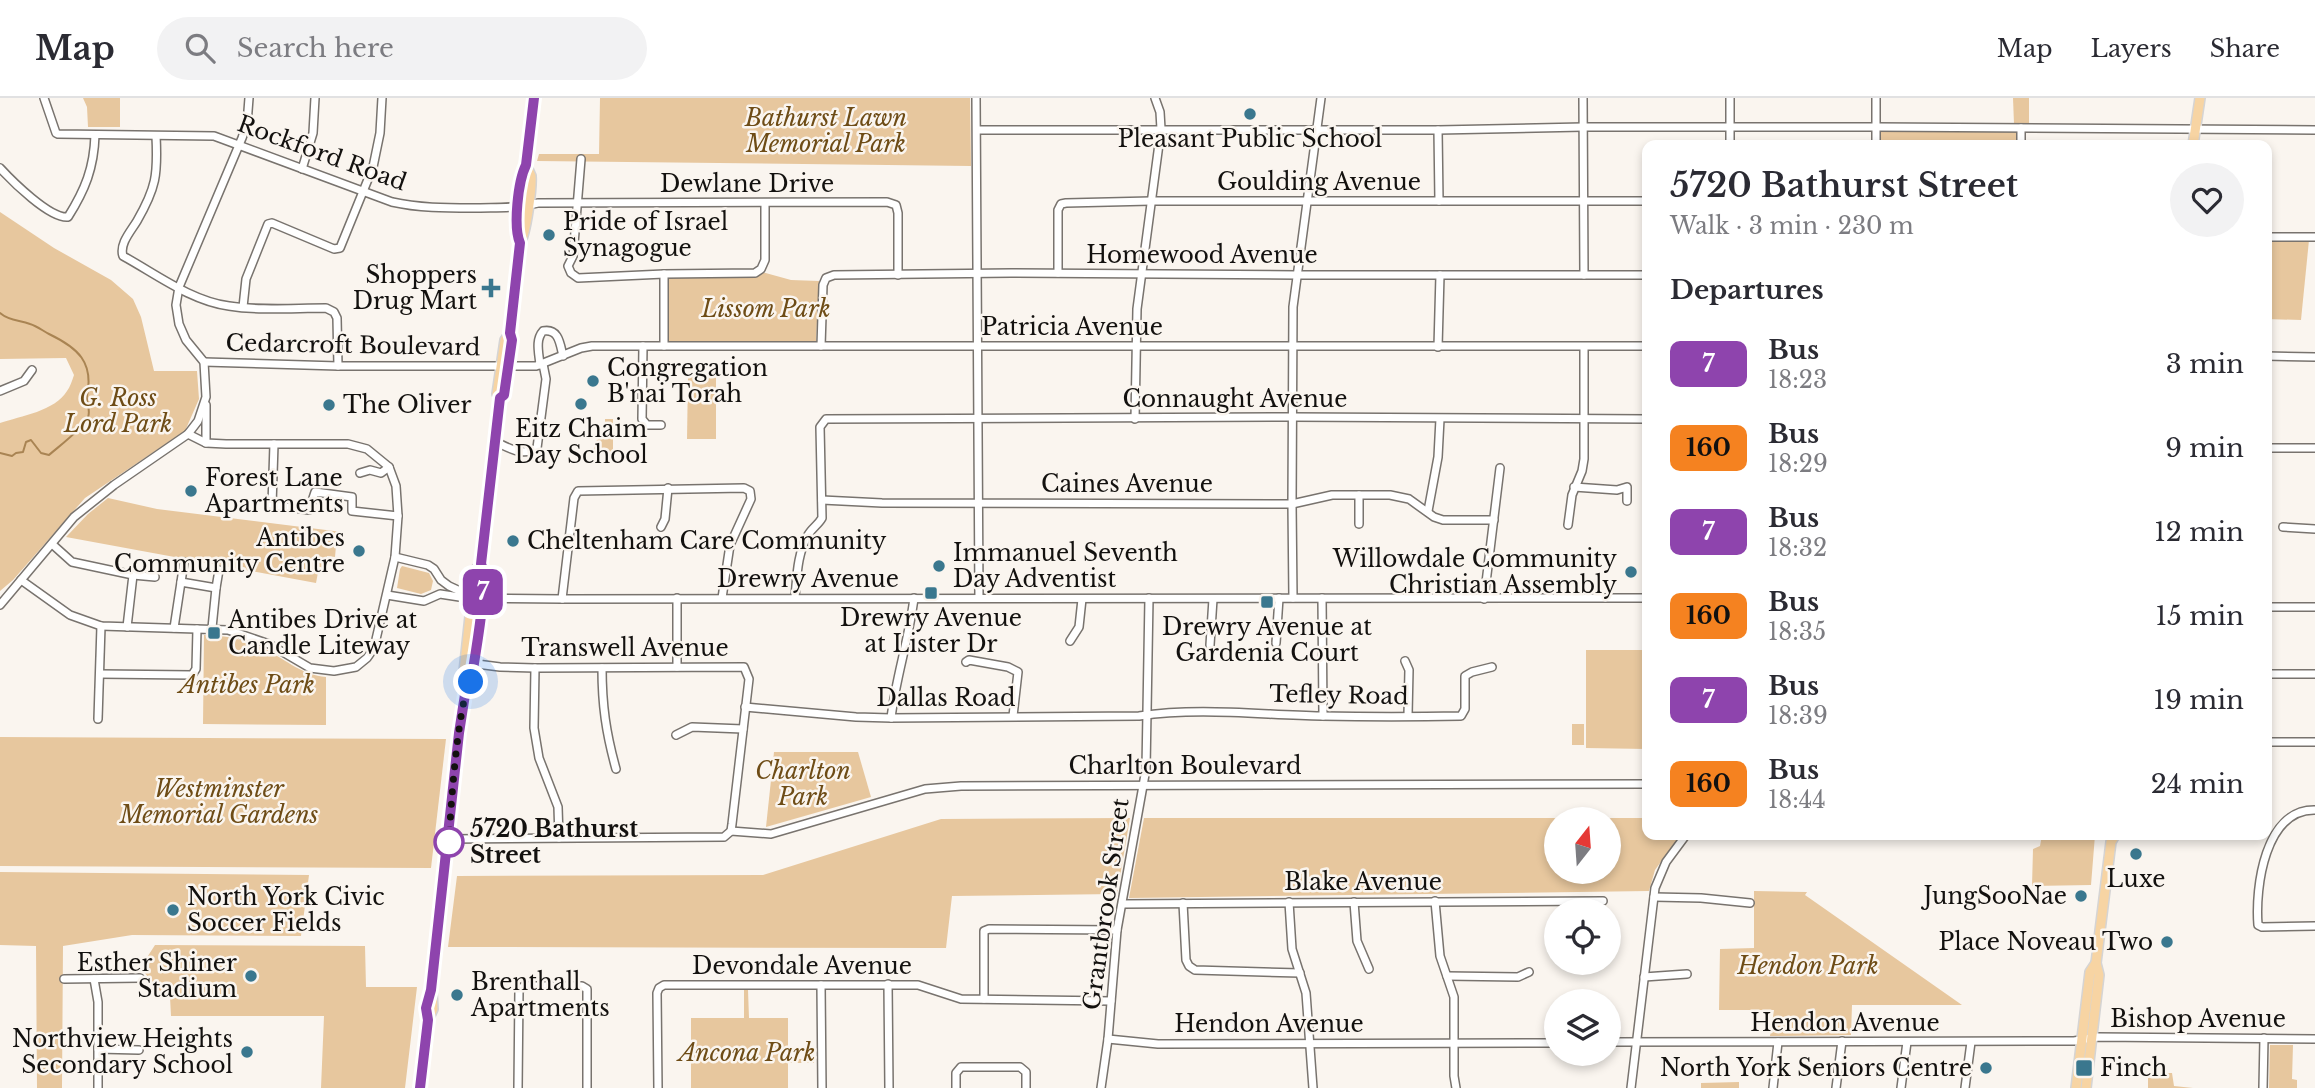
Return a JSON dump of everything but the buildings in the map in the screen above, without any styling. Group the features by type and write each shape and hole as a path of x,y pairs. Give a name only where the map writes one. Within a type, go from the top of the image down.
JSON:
{"main road":[{"path":"420,1088 428,1020 426,1008 431,990 466,688 463,681 469,663 478,598 485,572 481,564 496,442 500,398 497,394 505,365 505,340 510,333 520,243 524,236 523,207 531,175 526,165 534,98"},
{"path":"2194,140 2200,98"},
{"path":"2086,1088 2090,972 2096,963 2110,840"},
{"path":"2076,1088 2087,1040"}],"street":[{"name":"Rockford Road","path":"44,98 56,133 214,136 392,202 431,208 523,207"},
{"path":"206,443 204,362 186,340 179,324 176,305 178,287 240,144 247,124 249,98"},
{"path":"302,169 313,133 315,98"},
{"path":"243,307 246,279 268,225 272,223 338,250 340,248 364,192 377,150 382,98"},
{"path":"976,98 979,598"},
{"path":"1135,419 1135,346 1140,274 1161,129 1160,112 1155,98"},
{"path":"1293,598 1292,346 1297,275 1321,98"},
{"path":"1583,98 1584,275"},
{"path":"1730,98 1730,140"},
{"path":"1876,98 1876,140"},
{"path":"977,130 1438,130 1583,127 2196,127 2206,130 2315,130"},
{"path":"2021,128 2021,140"},
{"path":"1438,130 1439,201"},
{"path":"0,168 60,218 68,217 90,174 95,135"},
{"path":"156,136 158,160 154,189 121,251 123,256 200,298 230,307 326,308 334,312 337,318 338,366"},
{"path":"581,159 573,256 568,264 571,273 578,278 750,274 759,271 765,260 765,203"},
{"name":"Goulding Avenue","path":"1058,273 1058,210 1061,204 1151,201 1642,201"},
{"name":"Dewlane Drive","path":"523,207 538,204 887,202 896,205 898,213 898,275"},
{"path":"2272,237 2315,237"},
{"path":"664,274 664,346"},
{"name":"Homewood Avenue","path":"821,346 823,285 826,278 834,275 1642,275"},
{"path":"1438,346 1440,275"},
{"path":"496,442 515,451 533,451 537,448 546,379 538,344 543,331 550,330 557,335 563,356"},
{"name":"Patricia Avenue","path":"505,365 541,364 592,346 1642,346"},
{"path":"643,346 642,419 647,425 661,425"},
{"path":"1568,525 1574,487 1583,468 1584,347"},
{"path":"2272,356 2315,357"},
{"name":"Cedarcroft Boulevard","path":"204,362 338,366 505,365"},
{"path":"0,391 24,381 32,370"},
{"path":"0,605 82,510 188,435 198,421 206,397"},
{"name":"Connaught Avenue","path":"822,500 820,426 826,419 1642,419"},
{"path":"1428,511 1438,457 1440,419"},
{"path":"21,580 70,615 101,626 212,628 254,637 310,667 326,670 349,669 363,663 370,654 395,557 398,516 396,486 389,467 378,456 358,446 206,443 188,435"},
{"path":"274,444 272,505 309,510 315,492 352,497 352,511 398,516"},
{"path":"2272,448 2315,448"},
{"path":"360,473 370,470 381,473 389,467"},
{"path":"1484,599 1500,468"},
{"path":"1574,487 1617,490 1627,487 1627,501"},
{"path":"661,527 665,519 668,488"},
{"path":"562,599 574,498 578,491 748,489 751,493 750,501 731,540 722,598"},
{"name":"Caines Avenue","path":"822,500 882,503 1292,504 1327,495 1400,496 1418,503 1434,517 1443,520 1494,520"},
{"path":"1359,495 1359,524"},
{"path":"795,597 800,556 809,532 822,518 822,500"},
{"path":"2283,527 2315,529"},
{"path":"52,544 72,562 155,577"},
{"path":"395,557 428,565 435,569 441,580 449,586 478,598"},
{"path":"174,628 184,562"},
{"path":"212,628 219,570"},
{"path":"127,627 133,575"},
{"path":"181,582 216,588"},
{"name":"Drewry Avenue","path":"387,594 424,601 440,594 466,598 562,599 1642,598"},
{"path":"677,598 677,667"},
{"path":"891,718 894,686 907,643 914,598"},
{"name":"Grantbrook Street","path":"1101,1088 1118,930 1146,769 1149,598"},
{"path":"1276,643 1279,598"},
{"path":"1322,598 1323,716"},
{"path":"1070,641 1078,629 1082,599"},
{"path":"1210,645 1213,599"},
{"path":"2272,607 2315,607"},
{"path":"98,719 101,626"},
{"path":"100,674 192,675 196,669 197,629"},
{"path":"966,662 970,660 1008,667 1018,673 1013,716"},
{"path":"1405,661 1409,670 1408,715"},
{"name":"Transwell Avenue","path":"469,663 535,668 744,667 749,678 745,707"},
{"name":"Tefley Road","path":"1147,715 1224,712 1323,716 1461,716 1465,709 1465,676 1492,667"},
{"path":"535,668 534,729 539,758 558,807 559,838"},
{"path":"602,668 606,736 616,769"},
{"path":"2272,674 2315,674"},
{"path":"730,831 745,707"},
{"name":"Dallas Road","path":"745,707 891,718 1147,715"},
{"path":"676,735 692,727 743,729"},
{"path":"2272,742 2315,743"},
{"name":"Charlton Boulevard","path":"449,839 719,838 730,831 772,834 925,789 945,787 1642,784"},
{"path":"2272,838 2279,827 2298,812 2315,810"},
{"path":"1631,1088 1654,897 1660,873 1683,840"},
{"path":"2271,840 2263,870 2257,912 2258,925 2315,926"},
{"path":"1654,897 1750,903"},
{"path":"1289,901 1292,949 1306,993 1312,1088"},
{"path":"1435,901 1440,956 1454,997 1456,1088"},
{"name":"Blake Avenue","path":"1123,904 1544,901"},
{"path":"1354,902 1357,941 1369,969"},
{"path":"1184,903 1186,960 1195,970 1300,973"},
{"path":"984,999 984,931 1118,930"},
{"path":"1447,976 1518,977 1529,972"},
{"path":"1644,978 1687,974"},
{"path":"64,979 140,978"},
{"path":"93,979 98,1002 98,1088"},
{"path":"888,984 889,1088"},
{"name":"Devondale Avenue","path":"657,1088 657,993 664,985 918,985 961,999 1111,1000"},
{"path":"821,985 822,1088"},
{"path":"518,1088 519,990 524,986 582,986 587,989 587,1088"},
{"name":"Bishop Avenue","path":"2087,1040 2098,1037 2315,1039"},
{"path":"2263,1088 2264,1038"},
{"name":"Hendon Avenue","path":"1108,1040 1158,1044 1544,1042"},
{"name":"Hendon Avenue","path":"1621,1042 2087,1040"},
{"path":"1836,1088 1842,1041"},
{"path":"1773,1088 1779,1042"},
{"path":"1901,1088 1907,1042"},
{"path":"1965,1088 1971,1042"},
{"path":"98,1048 139,1050"},
{"path":"956,1088 956,1073 961,1067 1020,1067 1026,1072 1026,1088"}],"green space":[{"path":"83,98 120,98 120,127 88,127 87,107"},
{"name":"Bathurst Lawn Memorial Park","path":"600,98 970,98 971,166 537,161 539,154 599,154"},
{"path":"2013,98 2029,98 2029,124 2014,124"},
{"path":"1881,132 2016,132 2017,140 1881,140"},
{"name":"G. Ross Lord Park","path":"0,212 54,248 111,280 133,299 141,317 154,371 197,371 199,399 185,431 85,498 13,580 0,591 0,423 37,412 62,398 74,375 66,358 0,359"},
{"path":"2272,239 2309,240 2301,320 2272,319"},
{"name":"Lissom Park","path":"762,272 791,280 819,281 816,341 669,342 667,283 670,277"},
{"path":"688,376 716,377 716,439 687,439"},
{"path":"605,419 613,419 613,452 593,451 597,440 607,432"},
{"path":"108,498 157,509 342,532 340,544 329,543 336,546 335,557 327,556 324,568 319,567 316,583 66,537"},
{"path":"402,566 429,573 433,581 431,590 421,594 397,588"},
{"name":"Antibes Park","path":"204,635 252,643 302,670 326,677 326,725 203,724"},
{"path":"1586,650 1642,650 1642,749 1586,748"},
{"path":"1572,724 1584,724 1584,745 1572,745"},
{"name":"Westminster Memorial Gardens","path":"0,737 446,739 431,868 0,866"},
{"name":"Charlton Park","path":"774,752 858,752 871,797 766,827"},
{"path":"1130,818 1117,894 952,896 946,948 448,947 457,876 763,875 941,819"},
{"path":"1144,818 1544,818 1544,884 1621,884 1621,818 1642,818 1642,840 1676,840 1655,870 1649,891 1129,898"},
{"path":"2041,840 2095,840 2091,885 2032,886 2033,849 2040,846"},
{"path":"0,872 309,875 301,936 132,935 63,946 62,1088 37,1088 36,946 0,945"},
{"name":"Hendon Park","path":"1754,891 1807,892 1805,895 1962,1005 1852,1005 1851,1035 1770,1036 1774,1010 1719,1010 1720,949 1754,948"},
{"path":"155,945 365,946 366,987 417,987 405,1088 321,1088 324,1016 171,1016 170,997 146,982 146,959"},
{"name":"Ancona Park","path":"744,990 748,990 749,1018 788,1018 788,1059 814,1059 814,1063 788,1063 788,1088 691,1088 691,1018 744,1018"},
{"path":"2270,1045 2293,1045 2292,1079 2297,1080 2297,1088 2269,1088"},
{"path":"2160,1073 2172,1073 2174,1086 2193,1088 2148,1088 2148,1078"},
{"path":"1739,1082 1739,1088 1701,1088 1701,1083"}],"waterway":[{"path":"0,313 35,326 76,351 86,365 89,384 89,412 86,421 49,455 41,453 31,440 26,442 23,452 12,456 0,453"}],"bus line":[{"name":"7","path":"420,1088 428,1020 426,1008 431,990 459,733 466,688 471,682 484,588 485,572 481,564 500,398 504,395 512,340 510,333 520,243 516,234 521,175 526,165 534,98"}],"place":[{"name":"Pleasant Public School","path":"1250,114"},
{"name":"Pride of Israel Synagogue","path":"549,235"},
{"name":"Shoppers Drug Mart","path":"491,288"},
{"name":"Congregation B'nai Torah","path":"593,381"},
{"name":"Eitz Chaim Day School","path":"581,404"},
{"name":"The Oliver","path":"329,405"},
{"name":"Forest Lane Apartments","path":"191,491"},
{"name":"Cheltenham Care Community","path":"513,541"},
{"name":"Antibes Community Centre","path":"359,551"},
{"name":"Immanuel Seventh Day Adventist","path":"939,566"},
{"name":"Willowdale Community Christian Assembly","path":"1631,572"},
{"name":"Drewry Avenue at Lister Dr","path":"931,593"},
{"name":"Drewry Avenue at Gardenia Court","path":"1267,602"},
{"name":"Antibes Drive at Candle Liteway","path":"214,633"},
{"name":"5720 Bathurst Street","path":"449,842"},
{"name":"Luxe","path":"2136,854"},
{"name":"JungSooNae","path":"2081,896"},
{"name":"North York Civic Soccer Fields","path":"173,910"},
{"name":"Place Noveau Two","path":"2167,942"},
{"name":"Esther Shiner Stadium","path":"251,976"},
{"name":"Brenthall Apartments","path":"457,995"},
{"name":"Northview Heights Secondary School","path":"247,1052"},
{"name":"North York Seniors Centre","path":"1986,1068"},
{"name":"Finch","path":"2084,1068"}],"route":[{"path":"449,842 459,733 466,688 471,682"}]}
